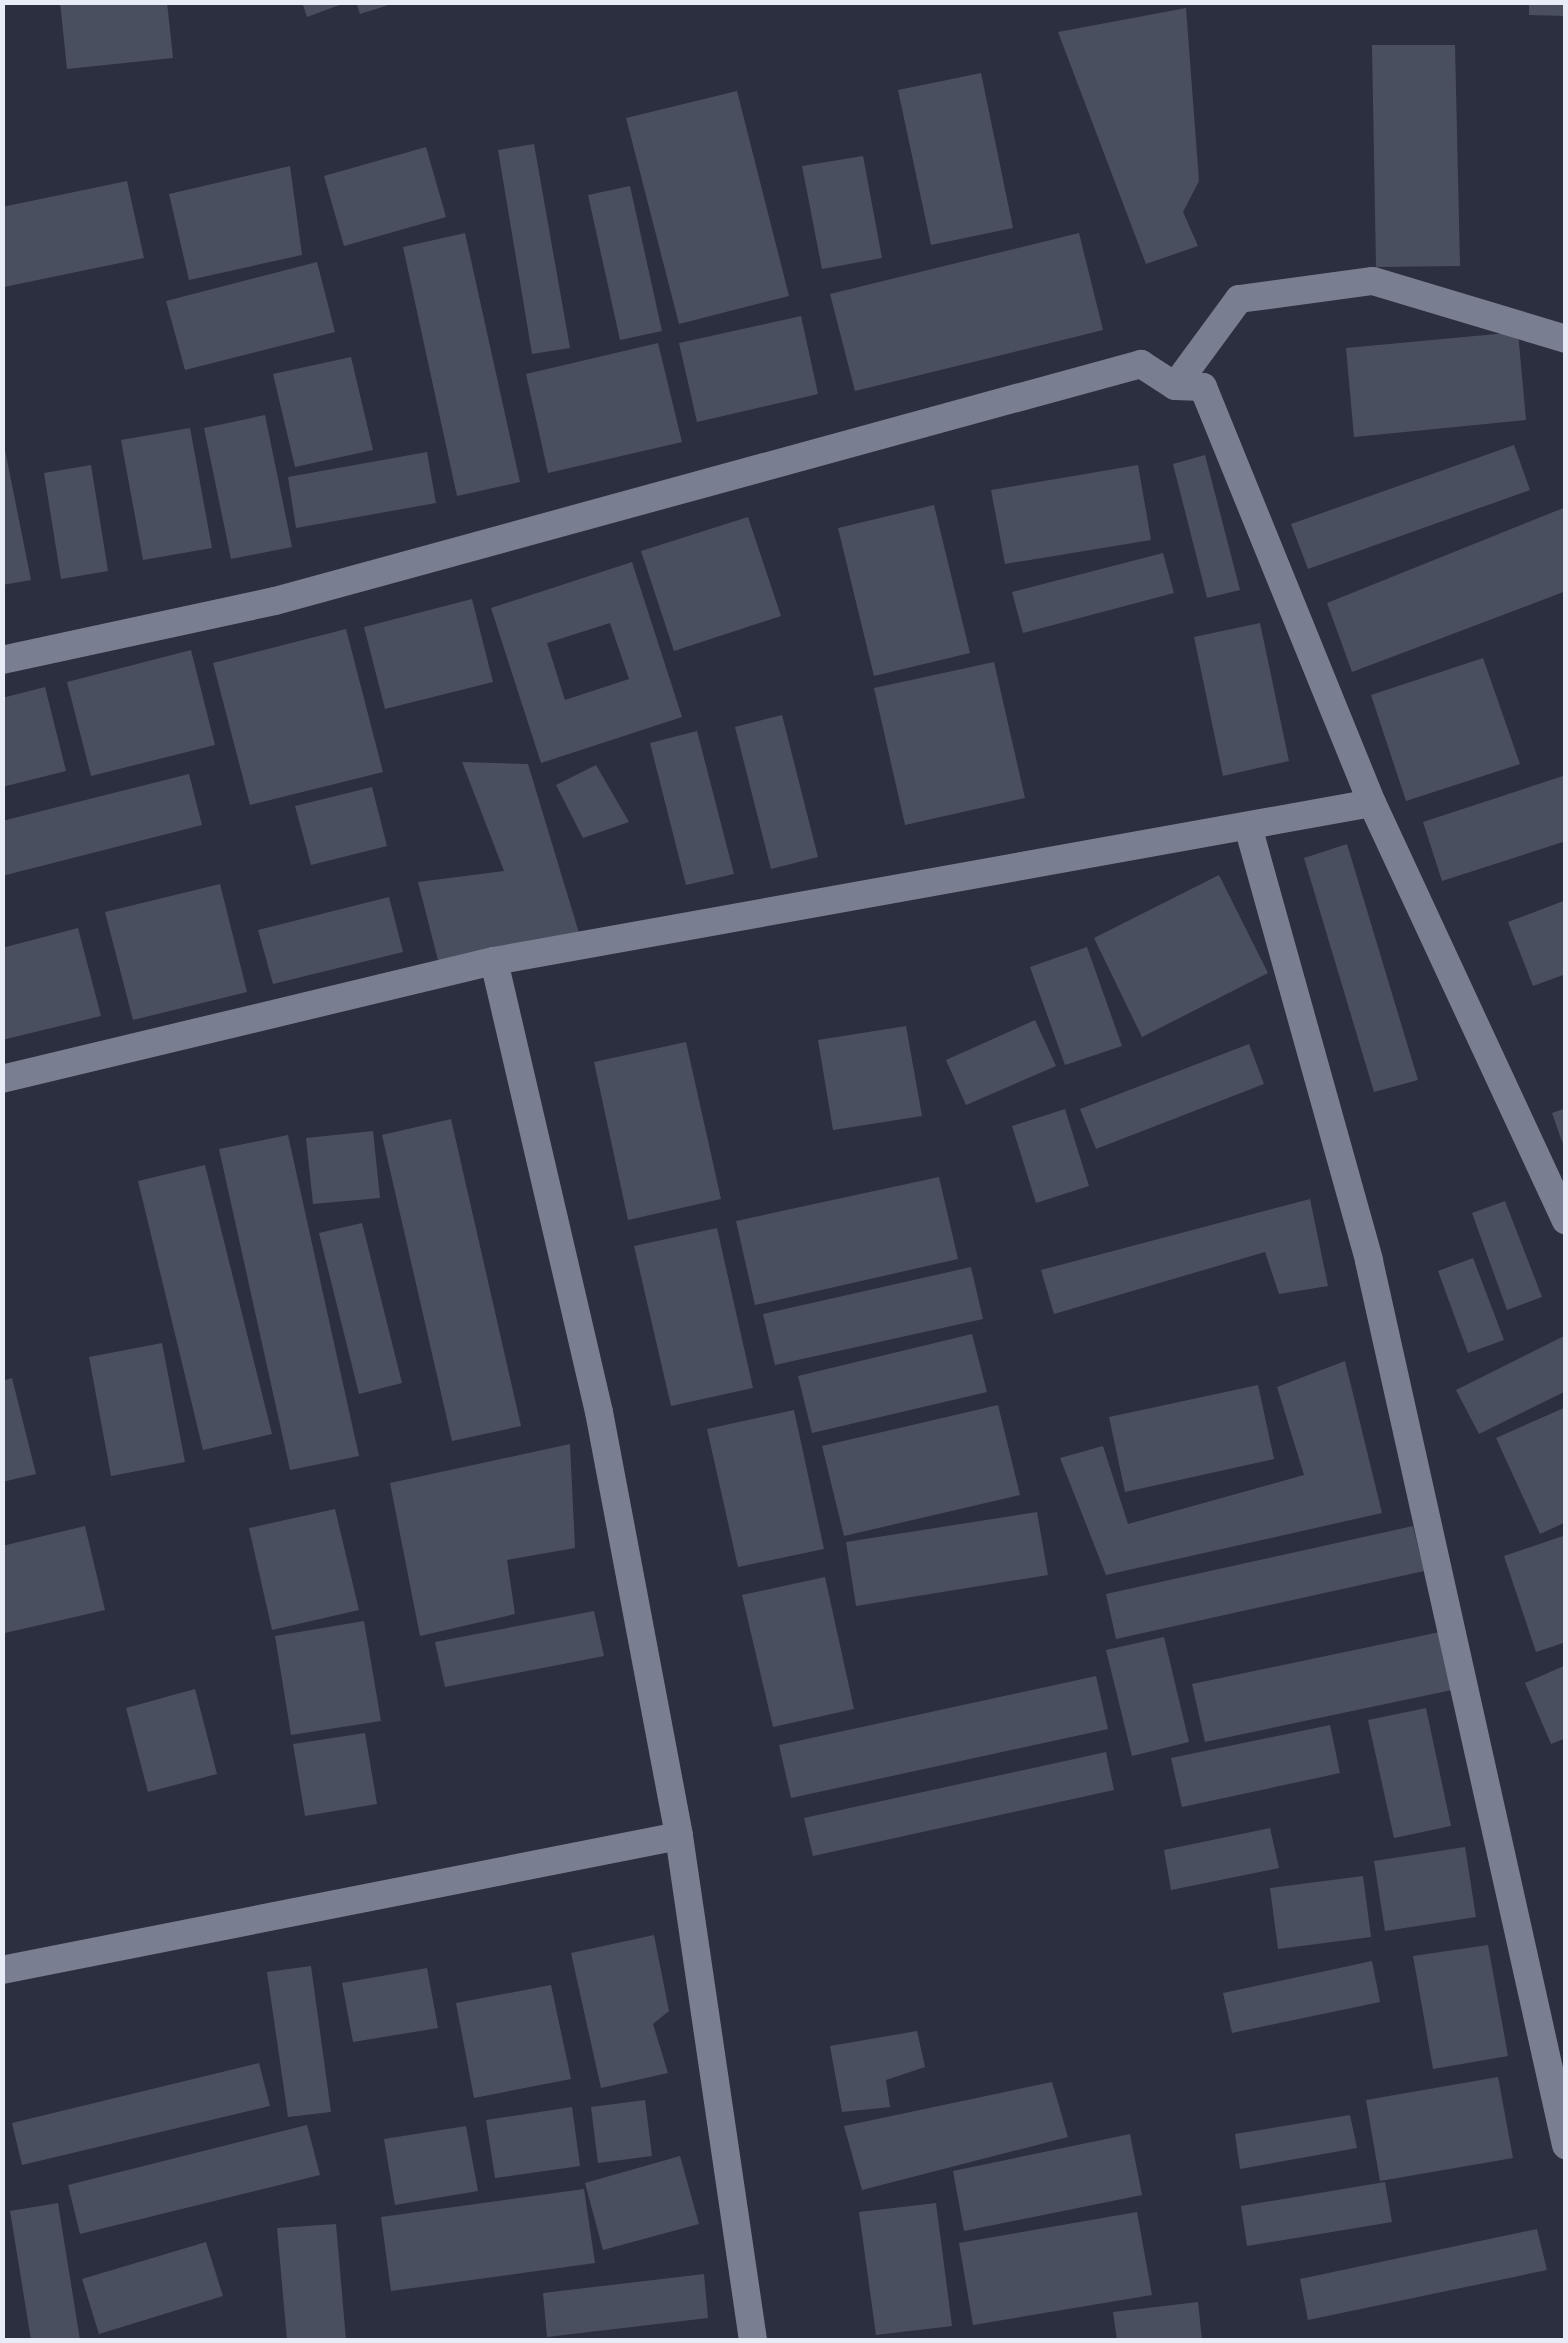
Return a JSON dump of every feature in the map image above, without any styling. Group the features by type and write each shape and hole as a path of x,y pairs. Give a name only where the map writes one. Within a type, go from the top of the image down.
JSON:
{"street":[{"path":"1175,386 1239,299 1373,280 1566,339"},
{"path":"2,660 275,601 1141,364 1175,386 1204,386 1372,803 1566,1220"},
{"path":"2,1079 494,961 1248,830 1372,803"},
{"path":"1248,830 1370,1261 1566,2145"},
{"path":"494,961 599,1412 679,1836 753,2340"},
{"path":"2,1970 679,1836"}],"building":[{"path":"60,2 167,2 173,58 67,69"},
{"path":"302,2 345,2 345,3 307,17"},
{"path":"356,2 394,2 395,3 360,14"},
{"path":"1529,2 1566,2 1566,16 1529,15"},
{"path":"1186,8 1199,181 1183,212 1198,246 1146,264 1058,32"},
{"path":"1372,45 1455,45 1460,266 1376,267"},
{"path":"981,73 1013,228 931,245 898,90"},
{"path":"737,91 789,296 679,324 626,118"},
{"path":"534,144 570,348 532,354 498,150"},
{"path":"426,147 446,217 344,246 324,176"},
{"path":"863,156 882,258 822,269 802,166"},
{"path":"290,166 302,255 189,280 169,194"},
{"path":"127,181 144,258 4,287 2,207"},
{"path":"630,186 662,331 620,340 588,195"},
{"path":"465,233 520,482 457,496 403,247"},
{"path":"1079,233 1103,330 855,391 830,294"},
{"path":"317,262 335,332 185,370 166,301"},
{"path":"801,316 818,394 697,422 679,343"},
{"path":"1518,332 1526,420 1354,437 1346,348"},
{"path":"658,343 682,442 548,473 526,374"},
{"path":"351,357 373,450 295,467 273,374"},
{"path":"265,415 292,547 231,559 204,428"},
{"path":"190,428 212,548 143,560 121,440"},
{"path":"2,435 31,580 2,585"},
{"path":"1514,445 1530,490 1308,569 1291,524"},
{"path":"427,452 436,503 296,528 288,477"},
{"path":"1205,455 1240,590 1207,598 1173,464"},
{"path":"91,465 108,571 61,579 44,473"},
{"path":"1138,465 1151,540 1005,564 991,490"},
{"path":"934,505 970,653 874,676 838,528"},
{"path":"1566,507 1566,591 1352,672 1327,603"},
{"path":"748,517 781,616 674,651 641,551"},
{"path":"1163,553 1174,593 1023,633 1012,592"},
{"path":"632,562 682,717 541,763 491,608","holes":["610,623 629,679 565,700 547,643"]},
{"path":"472,599 493,682 385,709 364,627"},
{"path":"1260,623 1289,761 1223,776 1194,637"},
{"path":"346,629 383,772 250,805 213,663"},
{"path":"191,650 215,745 91,776 67,682"},
{"path":"1483,658 1520,764 1406,801 1371,695"},
{"path":"994,662 1025,798 905,825 874,688"},
{"path":"45,687 66,771 2,787 2,698"},
{"path":"782,715 818,857 771,869 735,727"},
{"path":"697,731 734,874 686,885 650,743"},
{"path":"462,762 528,764 579,933 440,968 418,882 504,871"},
{"path":"596,765 629,822 583,838 556,785"},
{"path":"189,774 202,825 2,876 2,821"},
{"path":"1566,775 1566,841 1442,881 1423,822"},
{"path":"372,787 387,846 311,865 295,806"},
{"path":"1347,844 1418,1080 1374,1092 1304,858"},
{"path":"1219,875 1268,973 1142,1037 1094,938"},
{"path":"220,884 247,992 133,1020 105,912"},
{"path":"389,897 403,952 273,984 258,930"},
{"path":"1566,900 1566,974 1533,986 1508,922"},
{"path":"78,928 101,1016 2,1040 2,948"},
{"path":"1087,947 1122,1046 1065,1065 1030,967"},
{"path":"1035,1020 1056,1066 966,1105 946,1060"},
{"path":"906,1026 922,1116 833,1130 818,1040"},
{"path":"686,1042 721,1199 628,1220 594,1062"},
{"path":"1249,1044 1264,1084 1096,1149 1080,1109"},
{"path":"1566,1108 1566,1150 1565,1150 1552,1113"},
{"path":"1065,1109 1089,1186 1036,1203 1012,1126"},
{"path":"451,1119 521,1426 452,1441 382,1135"},
{"path":"373,1131 380,1198 313,1204 306,1138"},
{"path":"288,1135 359,1456 290,1470 219,1149"},
{"path":"205,1165 272,1434 203,1450 138,1181"},
{"path":"939,1177 958,1259 755,1305 736,1221"},
{"path":"1310,1199 1328,1286 1279,1294 1265,1252 1054,1314 1041,1270"},
{"path":"1505,1201 1542,1297 1507,1310 1472,1213"},
{"path":"362,1223 402,1383 359,1394 319,1233"},
{"path":"717,1228 753,1388 671,1406 634,1246"},
{"path":"1473,1258 1504,1340 1468,1353 1438,1271"},
{"path":"971,1267 983,1319 775,1365 763,1314"},
{"path":"972,1334 987,1392 812,1433 798,1376"},
{"path":"1564,1336 1566,1391 1479,1434 1456,1390"},
{"path":"162,1343 185,1462 111,1476 89,1357"},
{"path":"1345,1361 1382,1513 1106,1575 1060,1458 1103,1446 1128,1524 1304,1475 1277,1387"},
{"path":"12,1378 36,1474 2,1482 2,1381"},
{"path":"1258,1385 1274,1459 1125,1492 1109,1417"},
{"path":"998,1405 1020,1495 844,1536 822,1446"},
{"path":"1566,1407 1566,1522 1540,1534 1496,1438"},
{"path":"794,1410 824,1549 738,1567 707,1429"},
{"path":"570,1444 575,1548 507,1560 515,1614 420,1636 390,1483"},
{"path":"335,1509 359,1610 272,1630 249,1528"},
{"path":"1037,1512 1048,1575 856,1606 846,1542"},
{"path":"85,1526 105,1610 5,1633 2,1546"},
{"path":"1413,1526 1424,1571 1116,1639 1106,1594"},
{"path":"1566,1535 1566,1642 1536,1652 1504,1556"},
{"path":"825,1577 854,1709 773,1727 742,1595"},
{"path":"594,1611 604,1656 445,1687 435,1642"},
{"path":"364,1621 381,1721 291,1735 275,1636"},
{"path":"1440,1632 1452,1690 1205,1742 1192,1684"},
{"path":"1164,1637 1189,1742 1132,1756 1106,1650"},
{"path":"1566,1665 1566,1738 1551,1744 1525,1683"},
{"path":"1096,1676 1108,1729 791,1798 779,1745"},
{"path":"195,1689 217,1774 148,1792 126,1708"},
{"path":"1426,1708 1451,1826 1394,1838 1368,1720"},
{"path":"1330,1725 1340,1773 1182,1807 1171,1758"},
{"path":"365,1733 377,1804 305,1816 293,1744"},
{"path":"1106,1752 1114,1790 813,1856 804,1818"},
{"path":"1270,1828 1279,1868 1171,1890 1164,1850"},
{"path":"1465,1847 1476,1917 1385,1931 1374,1861"},
{"path":"1363,1876 1371,1937 1278,1949 1270,1888"},
{"path":"654,1935 669,2011 653,2024 668,2073 601,2088 571,1953"},
{"path":"1488,1945 1508,2056 1433,2069 1413,1956"},
{"path":"1372,1961 1380,2002 1232,2033 1223,1993"},
{"path":"311,1966 331,2112 288,2117 267,1972"},
{"path":"427,1968 438,2028 353,2042 342,1983"},
{"path":"551,1985 571,2079 474,2098 456,2003"},
{"path":"917,2031 925,2067 886,2080 890,2107 842,2112 830,2046"},
{"path":"259,2063 270,2106 22,2165 12,2123"},
{"path":"1498,2077 1513,2158 1380,2181 1366,2100"},
{"path":"1052,2082 1068,2137 862,2190 844,2126"},
{"path":"645,2100 652,2156 598,2163 591,2107"},
{"path":"572,2107 580,2166 495,2178 486,2120"},
{"path":"1350,2115 1357,2148 1240,2169 1235,2134"},
{"path":"307,2125 320,2175 80,2234 68,2185"},
{"path":"466,2126 478,2191 395,2205 384,2139"},
{"path":"1130,2134 1142,2195 964,2231 953,2171"},
{"path":"680,2156 699,2224 603,2250 585,2183"},
{"path":"1385,2182 1392,2222 1247,2246 1241,2206"},
{"path":"584,2189 595,2263 391,2291 381,2217"},
{"path":"58,2203 80,2340 31,2340 10,2211"},
{"path":"936,2203 952,2326 876,2335 859,2212"},
{"path":"1137,2212 1152,2295 973,2325 959,2243"},
{"path":"336,2224 346,2340 287,2340 277,2228"},
{"path":"1537,2229 1547,2270 1308,2320 1300,2279"},
{"path":"206,2242 223,2296 99,2334 82,2279"},
{"path":"704,2274 708,2318 547,2337 543,2293"},
{"path":"1198,2302 1202,2340 1117,2340 1113,2312"}]}
